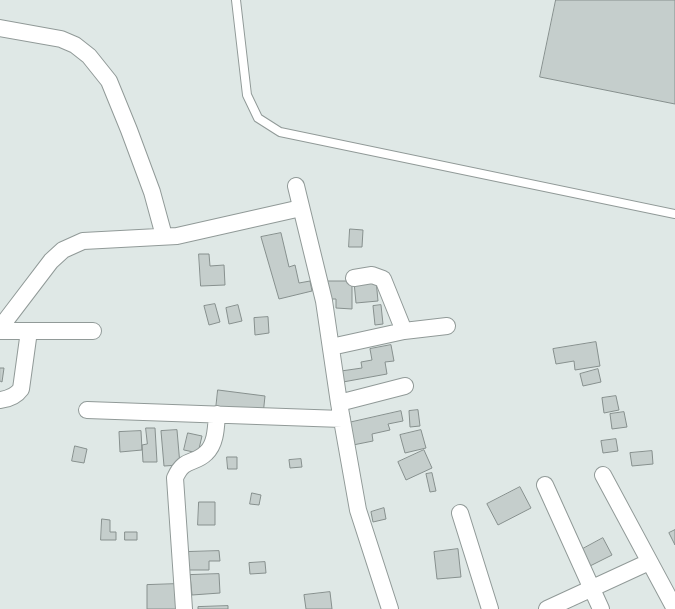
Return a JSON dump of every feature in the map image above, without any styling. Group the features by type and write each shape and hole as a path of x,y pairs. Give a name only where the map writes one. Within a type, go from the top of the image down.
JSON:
{"street":[{"path":"0,28 61,39 75,45 90,56 109,82 129,130 152,192 164,236"},
{"path":"296,186 324,301 339,403 358,510 390,609"},
{"path":"0,328 50,261 63,250 83,241 177,236 301,208"},
{"path":"354,278 372,275 383,279 404,330"},
{"path":"331,347 404,330 447,326"},
{"path":"0,331 93,331"},
{"path":"0,400 17,394 21,389 29,331"},
{"path":"339,403 405,386"},
{"path":"87,410 342,419"},
{"path":"184,609 175,478 179,468 187,462 205,454 211,446 214,437 217,414"},
{"path":"603,475 675,609"},
{"path":"544,485 601,609"},
{"path":"460,513 490,609"},
{"path":"547,609 649,562"}],"lane":[{"path":"236,0 246,95 258,118 280,132 675,214"}],"building":[{"path":"556,0 675,0 675,104 540,77"},
{"path":"350,229 363,230 362,247 349,247"},
{"path":"281,233 289,267 295,265 299,283 310,281 312,291 279,299 261,237"},
{"path":"199,254 209,254 210,266 224,265 225,285 201,286"},
{"path":"376,280 378,301 356,303 354,282"},
{"path":"327,281 352,281 352,309 336,308 336,299 327,299"},
{"path":"215,304 220,322 209,325 204,306"},
{"path":"238,305 242,321 229,324 226,308"},
{"path":"381,305 383,324 375,325 373,306"},
{"path":"268,317 269,333 255,335 254,318"},
{"path":"596,342 600,366 575,370 574,361 556,364 553,349"},
{"path":"391,345 394,361 385,362 387,374 343,382 341,371 362,368 361,362 372,360 370,349"},
{"path":"0,368 4,368 2,382 0,381"},
{"path":"598,369 601,382 583,386 580,374"},
{"path":"218,390 265,396 263,415 216,409"},
{"path":"616,396 619,410 604,413 602,398"},
{"path":"418,410 420,426 410,427 409,411"},
{"path":"401,411 403,421 388,424 390,430 372,434 373,441 353,445 348,423"},
{"path":"624,412 627,427 612,429 610,414"},
{"path":"146,428 155,428 157,462 143,462 142,445 147,444"},
{"path":"177,430 180,465 164,466 161,431"},
{"path":"421,430 426,448 405,453 400,435"},
{"path":"141,431 142,450 120,452 119,432"},
{"path":"188,433 202,436 198,453 184,450"},
{"path":"616,439 618,451 603,453 601,441"},
{"path":"75,446 87,449 84,463 72,461"},
{"path":"424,450 432,468 406,480 398,462"},
{"path":"652,451 653,464 632,466 630,453"},
{"path":"227,457 237,457 237,469 228,469"},
{"path":"301,459 302,467 290,468 289,460"},
{"path":"432,473 436,491 430,492 426,474"},
{"path":"520,487 531,508 498,525 487,504"},
{"path":"252,493 261,495 259,505 250,504"},
{"path":"199,502 215,502 215,525 198,525"},
{"path":"384,508 386,519 373,522 371,512"},
{"path":"102,519 110,520 110,532 116,532 116,540 101,540"},
{"path":"675,530 675,545 669,533"},
{"path":"125,532 137,532 137,540 125,540"},
{"path":"603,538 612,555 588,567 579,551"},
{"path":"458,549 461,577 437,579 434,552"},
{"path":"219,551 220,561 209,561 209,570 187,570 186,552"},
{"path":"265,562 266,573 250,574 249,563"},
{"path":"219,574 220,593 192,595 190,575"},
{"path":"178,584 179,609 147,609 147,585"},
{"path":"330,592 332,609 306,609 304,595"},
{"path":"228,606 228,609 198,609 198,607"}]}
